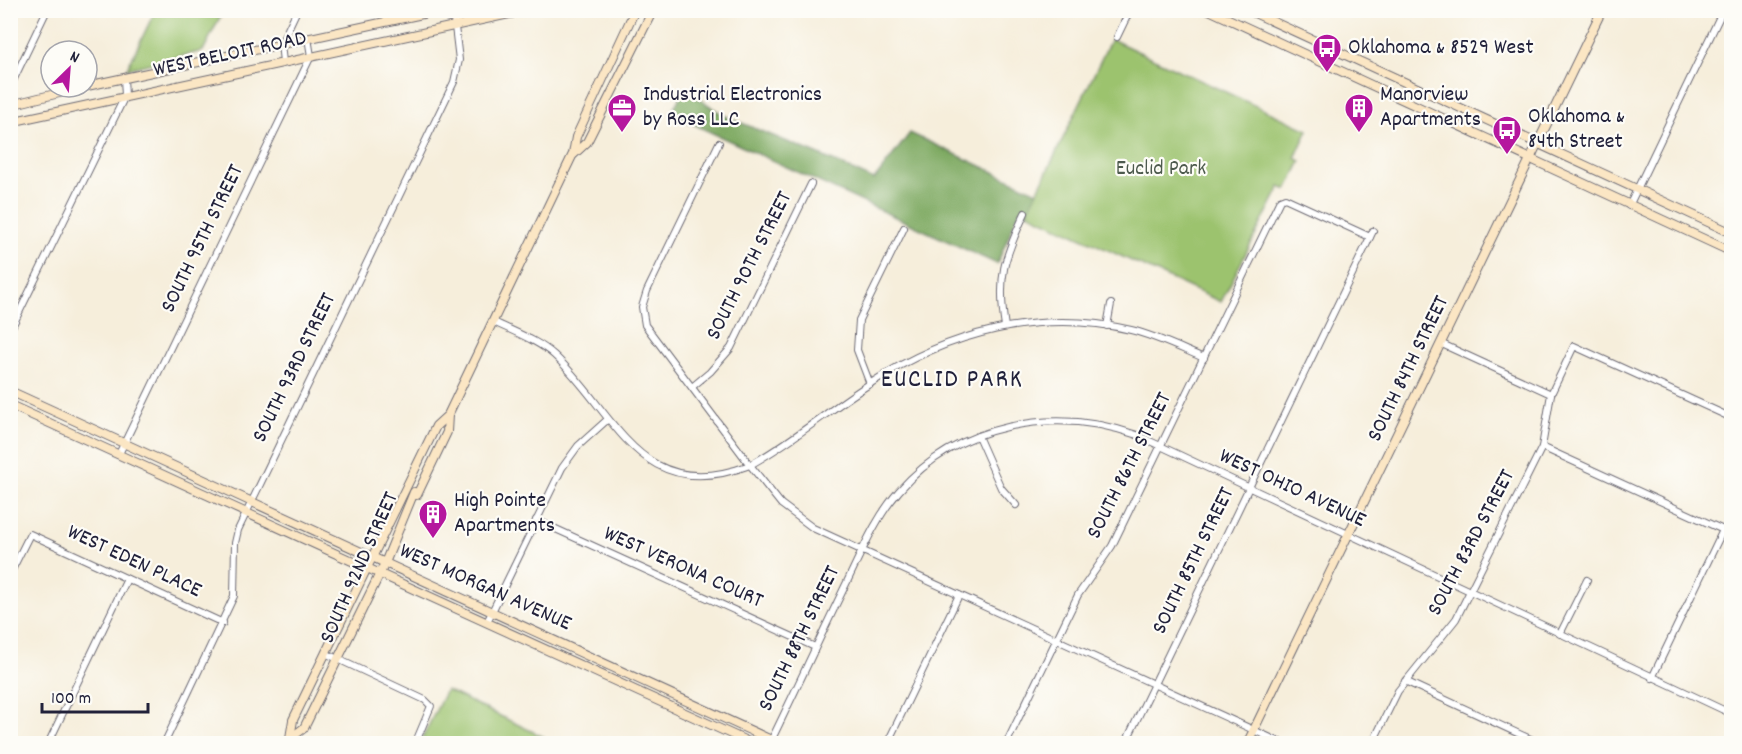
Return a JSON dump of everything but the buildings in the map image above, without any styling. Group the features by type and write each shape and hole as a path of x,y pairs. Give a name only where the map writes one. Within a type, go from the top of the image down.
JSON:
{"main road":[{"name":"WEST BELOIT ROAD","path":"99,84 441,10"},
{"name":"WEST BELOIT ROAD","path":"10,122 528,10"},
{"name":"SOUTH 92ND STREET","path":"573,154 586,142 653,10"},
{"path":"1209,10 1729,251"},
{"path":"1248,10 1731,233"},
{"name":"SOUTH 84TH STREET","path":"1247,744 1602,10"},
{"name":"SOUTH 92ND STREET","path":"290,740 293,720 325,653 436,426 448,415 494,322 573,154 576,136 633,12"},
{"name":"WEST BELOIT ROAD","path":"10,105 39,98"},
{"name":"WEST MORGAN AVENUE","path":"10,391 124,441 774,742"},
{"path":"14,407 23,397"},
{"name":"WEST MORGAN AVENUE","path":"14,407 753,744"},
{"name":"SOUTH 92ND STREET","path":"290,740 304,728 338,660 385,563 414,492 417,495 447,432 448,415"},
{"path":"321,547 326,536"},
{"path":"420,592 426,581"},
{"path":"630,687 635,677"}],"street":[{"path":"10,87 47,10"},
{"path":"282,62 281,44 297,10"},
{"name":"SOUTH 93RD STREET","path":"164,744 234,596 235,543 251,501 460,68 453,10"},
{"path":"1117,37 1130,10"},
{"path":"1629,206 1723,10"},
{"path":"308,38 311,56"},
{"name":"SOUTH 95TH STREET","path":"119,454 311,56"},
{"path":"10,331 125,96 124,78"},
{"path":"719,143 647,291 642,307 645,325 781,504 796,517 862,551 1284,744"},
{"name":"SOUTH 90TH STREET","path":"692,387 710,372 731,348 811,184"},
{"name":"SOUTH 86TH STREET","path":"1006,744 1078,595 1112,546 1280,200 1285,198 1372,234"},
{"path":"1005,327 1000,298 1002,268 1025,213"},
{"path":"870,384 857,350 859,320 904,228"},
{"name":"SOUTH 85TH STREET","path":"1125,744 1372,234"},
{"path":"1729,251 1731,240"},
{"path":"1107,326 1111,304"},
{"path":"494,322 552,353 570,371 629,446 650,461 669,470 706,474 728,472 750,465 910,359 942,344 1005,327 1056,323 1107,326 1148,335 1204,358"},
{"path":"1442,344 1551,394"},
{"name":"SOUTH 83RD STREET","path":"1372,744 1405,681 1456,619 1470,593 1542,447 1551,394 1574,346 1731,418"},
{"path":"487,622 562,468 578,446 607,420"},
{"name":"WEST OHIO AVENUE","path":"862,551 886,508 900,490 932,461 978,436 1006,426 1033,421 1078,422 1118,428 1731,714"},
{"path":"978,436 1000,488 1016,505"},
{"path":"1542,447 1731,534"},
{"name":"WEST VERONA COURT","path":"536,520 815,647"},
{"path":"1652,678 1723,530"},
{"name":"WEST EDEN PLACE","path":"10,574 30,534 223,623"},
{"name":"SOUTH 88TH STREET","path":"774,742 815,647 862,551"},
{"path":"48,744 127,579"},
{"path":"1560,634 1587,580"},
{"path":"887,744 958,595"},
{"path":"325,653 425,700 431,706 415,744"},
{"path":"1405,681 1540,744"},
{"path":"1728,744 1731,737"}],"green space":[{"path":"155,10 223,11 203,51 127,69"},
{"name":"Euclid Park","path":"1111,39 1308,130 1295,158 1301,161 1287,190 1280,187 1221,302 1027,213"},
{"path":"684,89 727,117 874,180 910,133 1037,192 1027,213 1020,210 997,264 671,114"},
{"path":"446,690 544,737 541,743 420,743"}],"place":[{"name":"Oklahoma & 8529 West","path":"1327,74"},
{"name":"Industrial Electronics by Ross LLC","path":"622,134"},
{"name":"Manorview Apartments","path":"1359,134"},
{"name":"Oklahoma & 84th Street","path":"1507,156"},
{"name":"High Pointe Apartments","path":"433,540"}],"district":[{"name":"EUCLID PARK","path":"952,380"}]}
